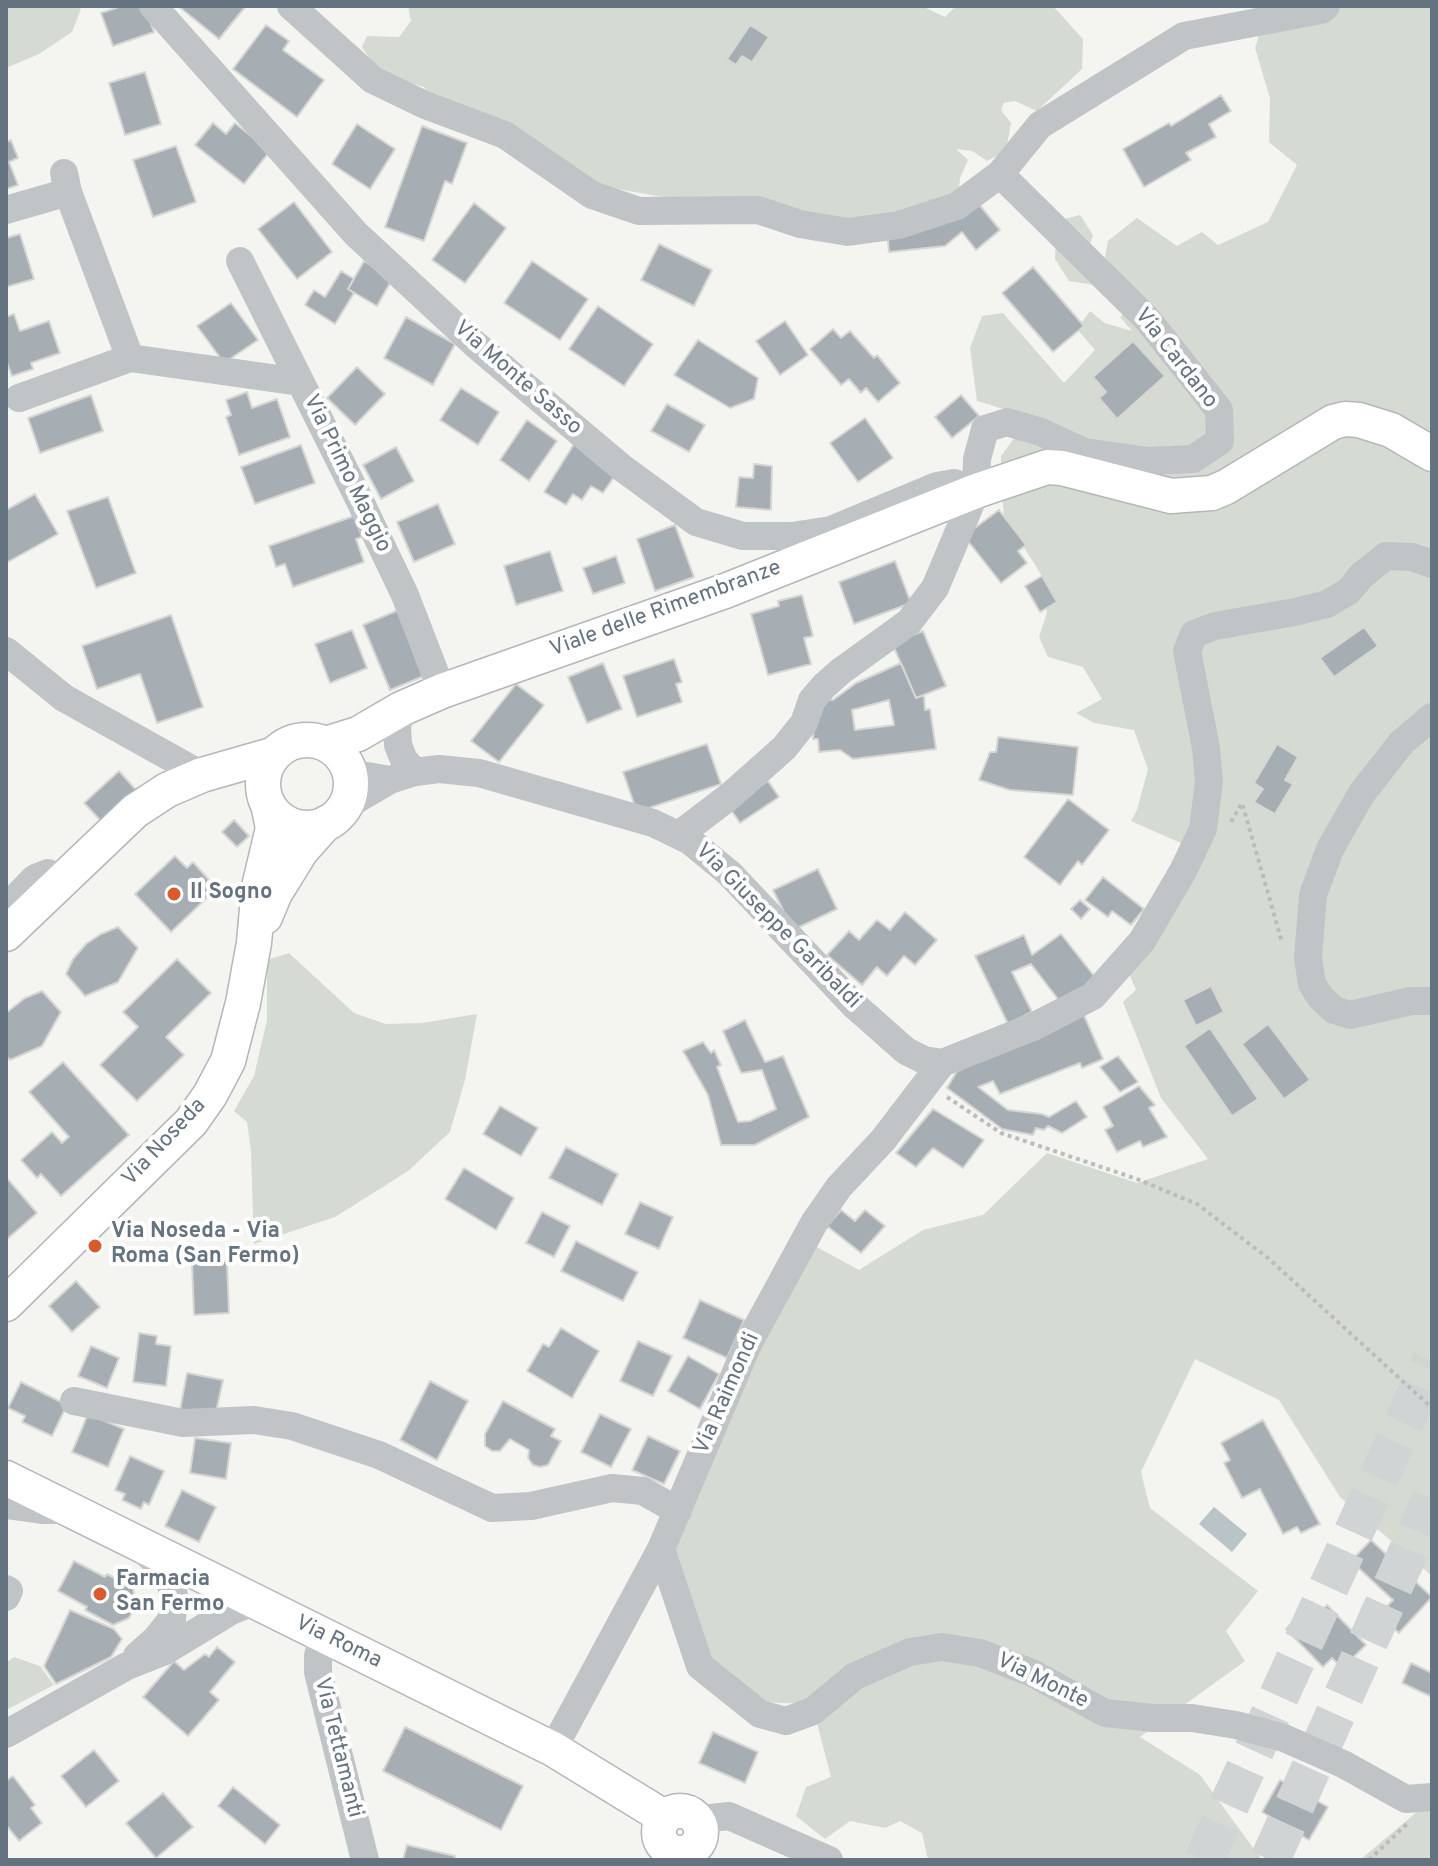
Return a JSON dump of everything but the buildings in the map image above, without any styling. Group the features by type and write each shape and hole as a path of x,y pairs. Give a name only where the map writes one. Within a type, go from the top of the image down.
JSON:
{"main road":[{"name":"Viale delle Rimembranze","path":"344,753 401,709 442,691 725,591 976,491 1047,467 1062,468 1171,496 1212,493 1333,422 1345,419 1391,430 1432,454"},
{"path":"6,934 135,811 167,790 202,775 275,754 287,745 303,740 344,753 350,793 335,815 311,827 292,825 282,820 268,804 263,784 264,773 275,754"},
{"name":"Via Noseda","path":"6,1304 191,1122 228,1061 243,1003 254,943 259,887 273,828 268,804"},
{"name":"Via Noseda","path":"254,943 275,893 301,851 335,815"},
{"name":"Via Roma","path":"6,1478 553,1749 664,1817 670,1813 690,1813 700,1843"}],"street":[{"name":"Via Monte Sasso","path":"153,6 356,234 486,354 621,467 696,522 743,536 792,536 831,530 937,486 954,483 976,491"},
{"path":"291,6 373,80 425,105 505,135 592,195 639,211 758,210 800,224 848,232 899,225 957,206 1000,174 1040,125 1184,36 1321,10 1326,6"},
{"name":"Via Cardano","path":"680,834 730,796 784,748 804,723 812,700 841,671 909,622 935,588 976,491 977,459 985,429 1007,422 1041,432 1084,452 1149,461 1193,459 1220,441 1219,410 1147,319 1000,174"},
{"path":"6,210 66,182 130,358"},
{"name":"Via Primo Maggio","path":"240,261 398,582 442,691"},
{"path":"19,398 130,358 300,382"},
{"path":"935,1074 1093,996 1142,941 1191,857 1203,829 1208,806 1206,748 1187,651 1194,634 1215,626 1327,604 1349,591 1361,576 1386,556 1412,557 1432,564"},
{"path":"6,651 64,698 202,775"},
{"path":"401,709 397,727 398,745 404,760 403,776"},
{"path":"1432,717 1402,742 1362,793 1330,849 1313,895 1308,958 1312,984 1334,1010 1350,1015 1411,1001 1432,1001"},
{"name":"Via Giuseppe Garibaldi","path":"344,753 403,776"},
{"name":"Via Giuseppe Garibaldi","path":"335,815 403,776 439,769 479,773 596,805 680,834 729,873 855,1006 906,1051 924,1060 935,1074"},
{"path":"6,908 35,878 48,873 64,878"},
{"name":"Via Raimondi","path":"553,1749 661,1549 748,1344 814,1223 839,1187 883,1140 935,1074"},
{"path":"74,1401 183,1423 254,1420 292,1426 379,1455 492,1508 531,1506 612,1488 643,1491 678,1511"},
{"path":"6,1505 42,1510 70,1509"},
{"path":"127,1666 172,1619 174,1595 166,1571 131,1540"},
{"name":"Via Monte","path":"661,1549 700,1666 760,1714 786,1721 813,1711 855,1676 910,1652 942,1647 980,1653 1032,1673 1105,1713 1192,1718 1236,1725 1284,1738 1343,1764 1406,1799 1432,1797"},
{"path":"6,1589 9,1591 6,1597"},
{"path":"6,1734 127,1666 165,1651 231,1611 253,1602"},
{"name":"Via Tettamanti","path":"323,1636 318,1672 365,1860"},
{"path":"700,1843 711,1818 729,1816 829,1860"}],"path":[{"path":"1228,828 1242,803 1286,955"},
{"path":"935,1074 1001,1133 1137,1179 1197,1204 1268,1258 1432,1408"},
{"path":"1369,1860 1411,1821"}],"shaded area":[{"path":"6,6 78,6 81,9 72,32 39,54 6,68"},
{"path":"408,6 922,6 945,17 956,6 1053,6 1083,39 1082,69 1037,111 1015,101 1004,103 1001,110 1011,123 1006,151 987,161 972,151 956,149 968,160 960,178 958,197 899,222 787,228 690,202 585,183 432,98 424,87 380,74 362,47 367,36 399,37 411,21"},
{"path":"1265,6 1430,6 1432,9 1432,1576 1340,1497 1279,1400 1195,1359 1141,1472 1150,1508 1258,1591 1226,1631 1245,1661 1140,1737 1200,1775 1262,1860 928,1860 922,1833 900,1821 885,1828 850,1821 825,1839 796,1816 806,1787 831,1777 812,1704 758,1702 702,1651 673,1554 726,1396 813,1245 859,1270 923,1230 983,1215 1047,1153 1137,1183 1208,1159 1161,1098 1123,1002 1136,990 1128,971 1183,844 1131,821 1148,769 1134,730 1094,723 1076,713 1102,699 1083,667 1048,657 1039,637 1047,613 1042,576 1004,516 1001,481 1001,456 1030,417 977,401 970,348 982,316 1003,313 1064,383 1095,350 1077,329 1090,311 1105,323 1132,331 1120,317 1139,305 1139,292 1069,281 1055,259 1057,221 1080,215 1093,235 1088,251 1105,258 1108,241 1137,218 1177,246 1202,232 1218,245 1268,222 1297,165 1269,142 1270,98 1255,48"},
{"path":"289,953 354,1013 386,1024 422,1023 477,1014 465,1080 450,1132 408,1171 335,1217 254,1244 247,1122 234,1111 254,1076 267,1020 267,960"},
{"path":"1214,1507 1247,1534 1232,1552 1199,1524"},
{"path":"14,1657 40,1666 54,1685 6,1710 6,1663"},
{"path":"1432,1799 1432,1860 1360,1860"}],"tunnel":[{"path":"1204,1860 1432,1361"},
{"path":"1270,1860 1432,1499"}],"place":[{"name":"Il Sogno","path":"174,894"},
{"name":"Via Noseda - Via Roma (San Fermo)","path":"95,1246"},
{"name":"Farmacia San Fermo","path":"100,1594"}]}
